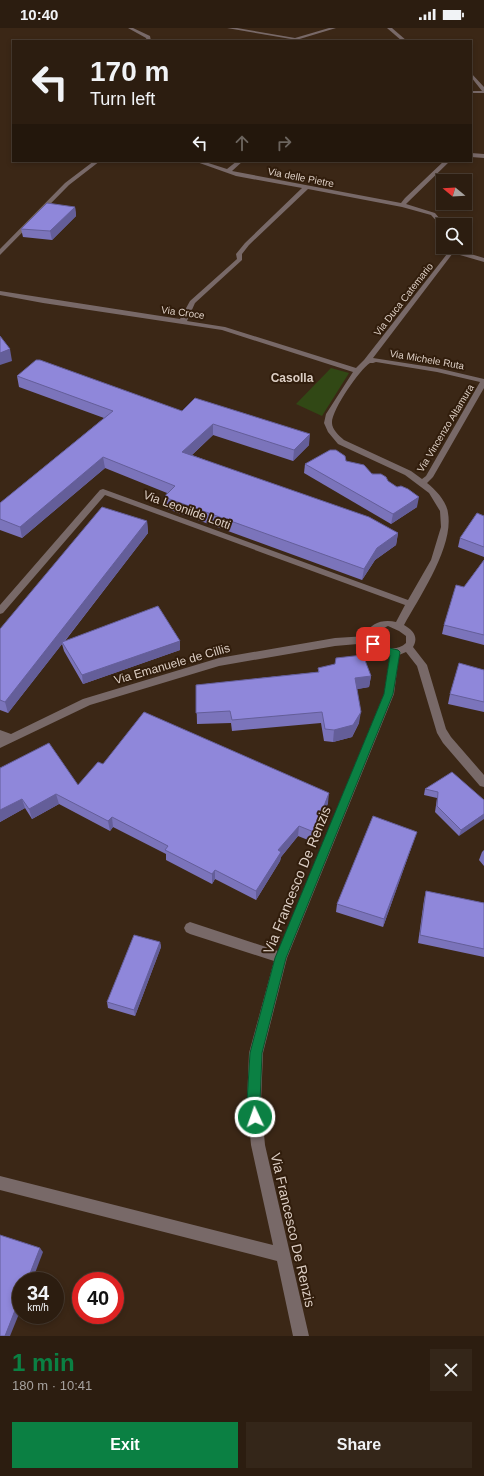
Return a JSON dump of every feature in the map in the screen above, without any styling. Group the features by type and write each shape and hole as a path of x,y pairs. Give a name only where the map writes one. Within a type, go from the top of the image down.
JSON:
{"street":[{"path":"130,28 148,37 149,40"},
{"path":"229,28 293,38"},
{"path":"290,40 334,28"},
{"path":"389,28 404,40"},
{"path":"472,75 484,91"},
{"path":"472,92 484,91"},
{"path":"472,155 484,156"},
{"path":"0,253 67,184 96,162"},
{"name":"Via delle Pietre","path":"199,162 227,172 306,188 404,205"},
{"path":"227,172 239,162"},
{"path":"436,218 433,214 404,205 407,199 446,162"},
{"path":"184,322 183,319 192,302 240,259 239,254 246,244 306,188"},
{"name":"Via Duca Catemario","path":"367,362 450,254"},
{"path":"468,254 484,260"},
{"name":"Via Croce","path":"0,293 230,330 357,371"},
{"name":"Via Michele Ruta","path":"367,362 376,360 437,370 484,381"},
{"path":"367,362 357,371 330,414 328,423 332,432 342,442 408,473 432,491 444,511 445,526 435,560 399,625"},
{"name":"Via Vincenzo Altamura","path":"422,484 429,477 484,381"},
{"name":"Via Leonilde Lotti","path":"0,611 103,492 411,604"},
{"path":"387,623 399,625 408,632 410,636 410,644 407,647 395,652 389,652 377,647 371,639 371,635 376,627 387,623"},
{"name":"Via Emanuele de Cillis","path":"0,744 87,702 219,662 335,642 371,639"},
{"path":"407,647 422,666 441,730 447,740 484,783"},
{"name":"Via Francesco De Renzis","path":"301,1336 258,1145 254,1102 256,1053 281,958 389,694 395,652"},
{"path":"0,734 11,739"},
{"path":"190,928 281,958"},
{"path":"0,1183 283,1255"}],"green space":[{"path":"331,368 349,373 322,416 296,404"}],"building":[{"path":"47,203 75,207 50,231 21,229"},
{"path":"0,336 10,349 0,353"},
{"path":"36,360 40,360 182,411 195,398 310,434 294,450 213,424 182,452 369,517 398,533 377,548 364,569 164,497 175,486 103,457 20,527 0,519 0,503 113,411 17,376"},
{"path":"330,450 336,450 345,456 346,461 364,465 372,474 381,474 397,487 401,486 408,489 419,497 393,514 305,464"},
{"path":"102,507 147,521 5,702 0,700 0,629"},
{"path":"477,513 484,516 484,547 460,538"},
{"path":"484,560 484,635 444,625 456,585 464,587"},
{"path":"158,606 180,641 82,675 62,642"},
{"path":"363,655 371,676 355,678 361,712 353,725 334,730 325,729 322,712 232,720 230,711 196,713 196,685 319,672 318,668 335,664 336,658"},
{"path":"459,663 484,670 484,702 450,694"},
{"path":"144,712 329,793 314,832 299,826 278,850 281,852 256,891 215,870 212,874 165,850 168,846 112,817 108,821 56,794 29,809 22,799 0,810 0,768 49,743 78,785 98,762 103,764"},
{"path":"452,772 484,800 484,814 461,830 437,806 438,792 425,789"},
{"path":"373,816 417,832 384,919 337,904"},
{"path":"426,891 484,903 484,949 420,935"},
{"path":"134,935 160,942 134,1010 107,1002"},
{"path":"0,1235 40,1248 31,1272 12,1272 12,1318 5,1336 0,1336"}],"district":[{"name":"Casolla","path":"292,378"}],"route":[{"path":"255,1117 254,1102 256,1053 281,958 389,694 395,652 383,650 373,644"}]}
